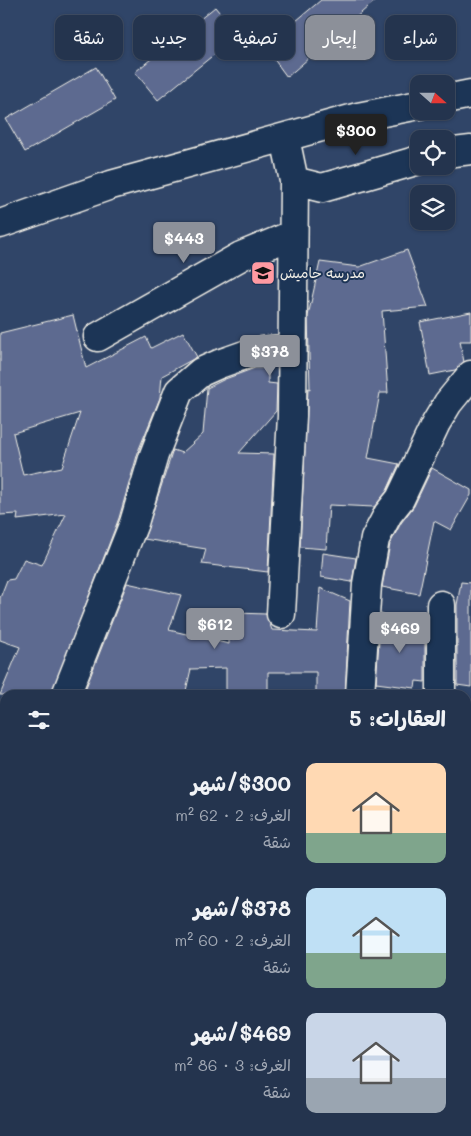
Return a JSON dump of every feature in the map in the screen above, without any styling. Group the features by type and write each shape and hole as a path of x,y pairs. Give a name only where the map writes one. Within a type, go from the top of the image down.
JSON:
{"street":[{"path":"455,97 471,94"},
{"path":"0,224 111,185 358,117 410,107"},
{"path":"281,614 292,416 291,348 294,181 285,138"},
{"path":"455,152 471,150"},
{"path":"294,181 322,188 410,163"},
{"path":"98,337 241,256 292,235"},
{"path":"68,690 134,523 154,455 179,391 200,372 219,364 253,352 291,348"},
{"path":"360,690 367,584 375,539 388,514 400,499 436,423 448,403 471,375"},
{"path":"441,605 441,690"}],"building":[{"path":"321,0 376,0 359,15 305,15 305,60 307,60 287,77 275,60 295,60 295,22"},
{"path":"215,7 222,15 215,15 215,54 158,100 135,72 150,60 205,60 205,15"},
{"path":"96,67 115,100 25,152 6,119"},
{"path":"407,250 428,307 382,311 388,393 380,393 368,458 399,464 387,491 374,507 329,505 326,549 300,547 308,388 310,389 308,316 320,262 359,267"},
{"path":"471,312 471,341 460,341 464,362 455,370 430,375 420,322"},
{"path":"73,315 86,368 146,337 151,348 183,332 197,357 162,376 160,398 139,449 119,518 53,690 2,690 20,647 0,640 0,598 7,580 14,579 24,559 42,565 66,514 17,520 18,514 0,515 0,333","holes":["80,413 62,467 23,475 13,433"]},
{"path":"255,368 268,368 268,383 277,384 276,411 239,453 274,454 268,572 202,564 206,549 144,539 173,450 182,453 203,434 207,388"},
{"path":"432,468 471,490 471,495 451,530 434,521 419,594 382,587 390,544 401,523 414,506"},
{"path":"323,553 356,558 352,582 321,577"},
{"path":"461,582 471,583 471,687 457,685 457,605"},
{"path":"127,583 181,595 169,630 229,644 229,639 234,640 236,613 266,614 272,630 317,632 320,588 350,601 345,690 316,690 316,672 268,672 268,690 226,690 226,668 191,669 186,690 85,690"},
{"path":"381,614 425,633 425,682 416,681 415,688 376,683"}],"place":[{"name":"مدرسه حاميش","path":"263,273"}]}
